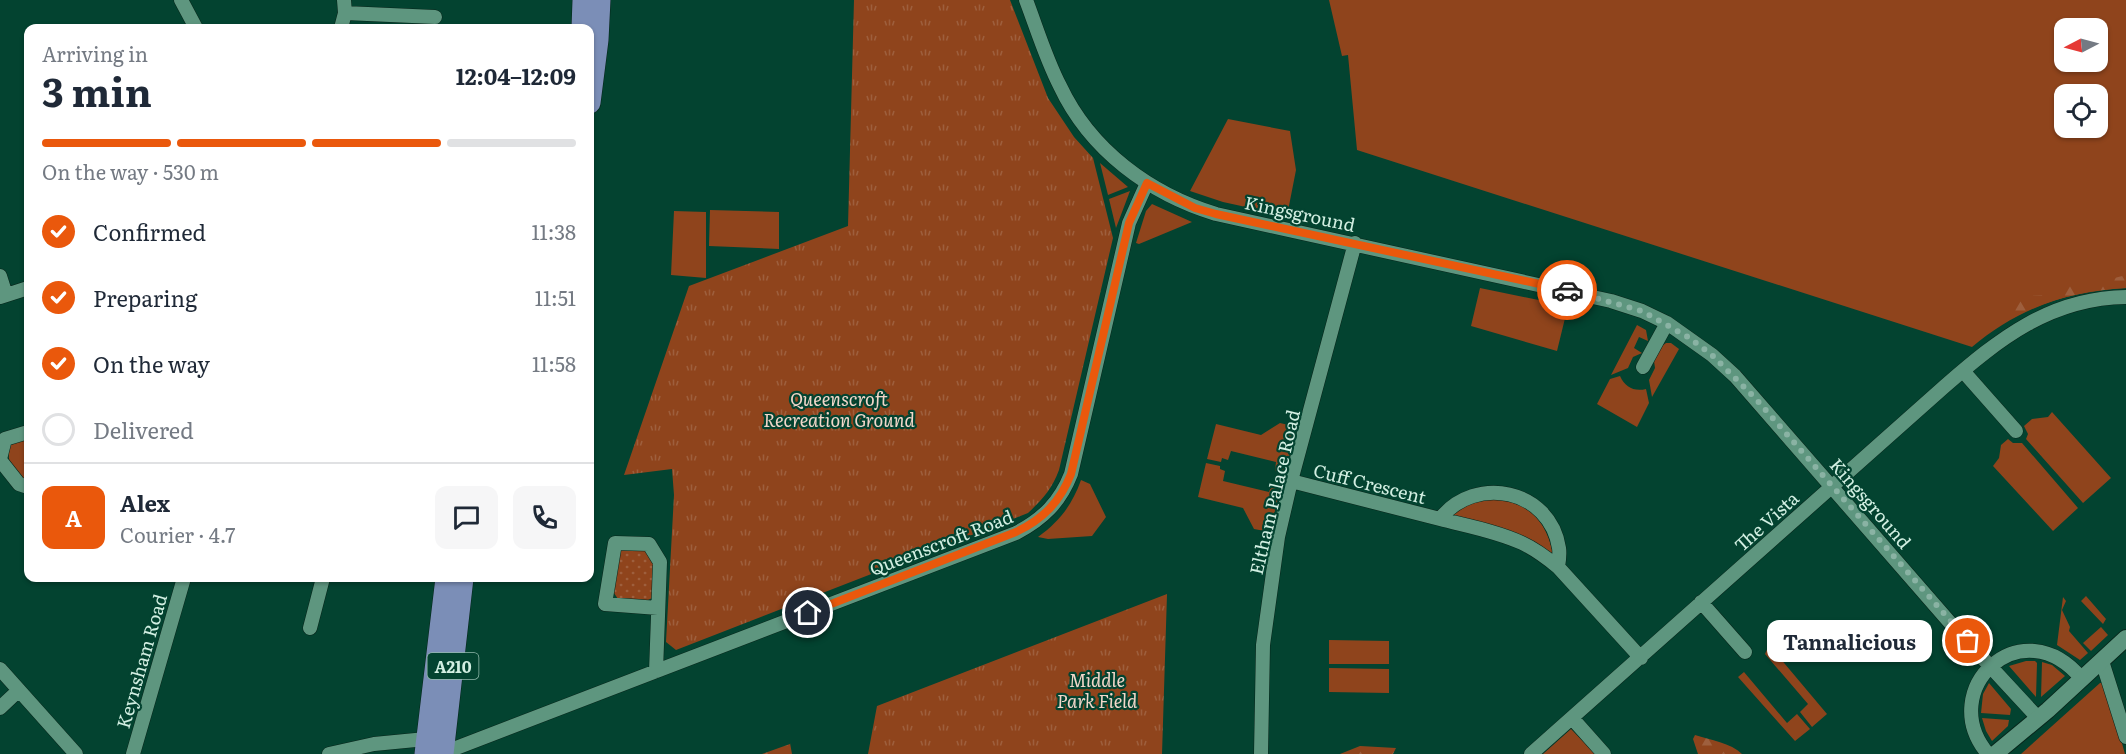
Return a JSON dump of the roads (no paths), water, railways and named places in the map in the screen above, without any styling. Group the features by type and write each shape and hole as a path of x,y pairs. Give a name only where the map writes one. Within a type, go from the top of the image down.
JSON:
{"main road":[{"path":"582,24 583,0"},
{"path":"594,72 600,0"},
{"name":"A210","path":"434,750 446,582"},
{"name":"A210","path":"434,750 462,582"}],"street":[{"path":"181,0 193,24"},
{"name":"Kingsground","path":"1026,0 1056,77 1071,107 1100,145 1123,167 1147,183 1195,208 1611,301 1642,311 1666,323 1704,349 1735,376 1952,625 2037,718"},
{"path":"342,24 344,6 435,17"},
{"name":"Queenscroft Road","path":"329,754 374,744 434,750 656,671 1030,526 1057,501 1071,474 1129,223 1147,183"},
{"name":"Eltham Palace Road","path":"1261,754 1262,665 1266,614 1278,537 1355,243"},
{"path":"0,276 3,296 24,289"},
{"name":"The Vista","path":"1531,754 1963,370 2019,327 2050,312 2090,302 2126,297"},
{"path":"1642,367 1666,323"},
{"path":"1963,370 2016,431"},
{"path":"24,433 5,440 0,460 19,484 24,486"},
{"name":"Cuff Crescent","path":"1291,481 1505,536 1524,544 1558,567 1641,658"},
{"name":"Cuff Crescent","path":"1440,519 1448,508 1465,498 1482,493 1501,492 1517,496 1546,518 1559,549 1558,567"},
{"path":"656,671 660,562 649,544 615,543 605,604 658,608"},
{"name":"Keynsham Road","path":"133,754 183,582"},
{"path":"310,628 321,582"},
{"path":"1701,602 1745,652"},
{"path":"1995,754 2126,638"},
{"path":"1988,754 1975,729 1971,707 1979,681 1991,666 2013,653 2038,650 2058,658 2082,679"},
{"path":"2102,661 2126,737"},
{"path":"0,669 75,754"},
{"path":"0,708 19,690"},
{"path":"1572,718 1604,754"}],"place":[{"name":"Tannalicious","path":"1968,641"}],"park label":[{"name":"Queenscroft Recreation Ground","path":"839,408"},
{"name":"Middle Park Field","path":"1097,689"}]}
